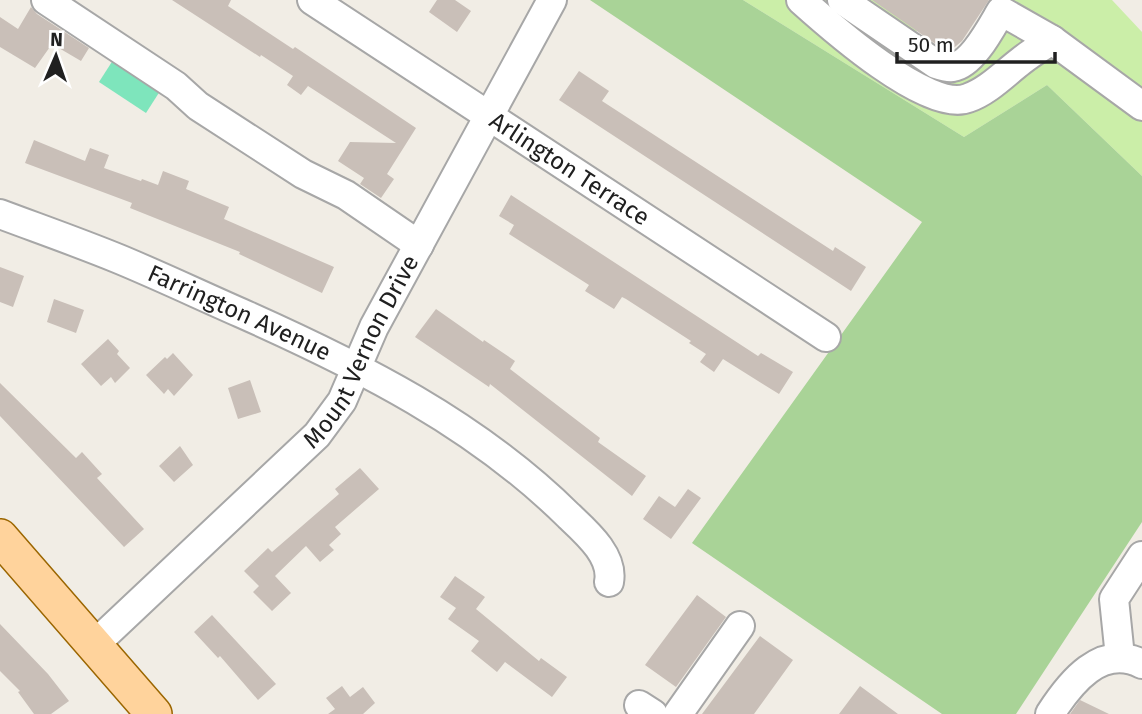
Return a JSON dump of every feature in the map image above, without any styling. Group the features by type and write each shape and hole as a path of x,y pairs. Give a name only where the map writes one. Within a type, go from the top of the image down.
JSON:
{"main road":[{"path":"0,537 94,645 146,711"}],"street":[{"path":"46,0 177,86 198,106 303,174 346,195 419,245"},
{"name":"Arlington Terrace","path":"312,0 826,337"},
{"name":"Mount Vernon Drive","path":"94,645 317,435 342,401 374,327 552,0"},
{"path":"801,0 839,34 904,80 933,95 954,100 966,100 985,90 1052,40"},
{"path":"842,0 936,64 951,67 963,64 981,44 1001,11 1052,40 1142,106"},
{"name":"Farrington Avenue","path":"0,214 118,258 310,344 404,392 504,458 590,537 604,556 611,575 609,582"},
{"path":"1050,714 1066,689 1095,663 1131,660 1114,599 1142,556"},
{"path":"678,714 740,626"}],"green space":[{"path":"590,0 743,0 964,137 1047,85 1142,176 1142,522 1016,714 942,714 692,543 922,222"},
{"path":"743,0 936,0 914,35 963,67 1006,0 1112,0 1142,32 1142,176 1047,85 964,137"},
{"path":"115,57 162,88 146,113 99,82"}],"building":[{"path":"172,0 231,0 228,6 416,128 387,174 394,179 381,198 360,184 364,178 338,161 350,142 396,143 308,86 301,95 287,85 293,76"},
{"path":"437,0 455,0 471,11 457,32 429,12"},
{"path":"872,0 989,0 962,41 950,51 943,49"},
{"path":"31,7 37,14 89,48 81,61 52,44 35,68 0,47 0,17 18,29"},
{"path":"579,71 609,91 602,101 833,251 835,247 866,267 851,291 559,100"},
{"path":"34,140 85,161 90,148 109,155 104,168 141,181 142,179 158,185 163,171 189,181 186,189 229,207 224,219 334,267 322,293 239,254 240,252 130,208 132,203 25,163"},
{"path":"511,195 758,356 761,353 793,372 779,394 723,359 714,372 700,362 706,354 689,343 691,341 626,299 622,297 614,309 585,291 589,285 509,234 514,225 499,216"},
{"path":"0,267 24,276 13,307 0,302"},
{"path":"54,299 84,310 76,333 47,322"},
{"path":"436,309 515,361 510,369 600,438 598,442 646,476 632,496 490,384 489,387 415,337"},
{"path":"108,339 130,368 115,383 111,377 101,386 81,364"},
{"path":"173,353 193,375 174,396 168,389 164,394 146,375"},
{"path":"250,380 261,412 238,419 228,388"},
{"path":"0,383 76,458 82,452 102,474 97,478 144,529 124,547 0,416"},
{"path":"180,446 193,465 174,482 159,466"},
{"path":"360,468 379,489 335,527 341,534 329,545 334,550 320,562 306,546 275,576 291,593 272,611 253,592 259,586 244,571 268,548 272,552 339,494 335,489"},
{"path":"688,489 701,498 671,539 643,519 659,496 675,507"},
{"path":"455,576 485,597 476,609 539,661 541,658 567,677 552,697 505,662 497,672 471,651 479,641 448,619 456,608 440,597"},
{"path":"697,595 726,617 676,687 645,665"},
{"path":"212,615 276,684 258,700 220,656 218,658 194,632"},
{"path":"0,624 48,674 69,701 51,714 34,714 18,692 20,691 0,671"},
{"path":"760,636 793,660 754,714 702,714"},
{"path":"342,686 350,697 363,687 375,703 363,714 328,714 335,709 326,698"},
{"path":"860,686 898,714 839,714"},
{"path":"1080,700 1109,714 1070,714"}]}
